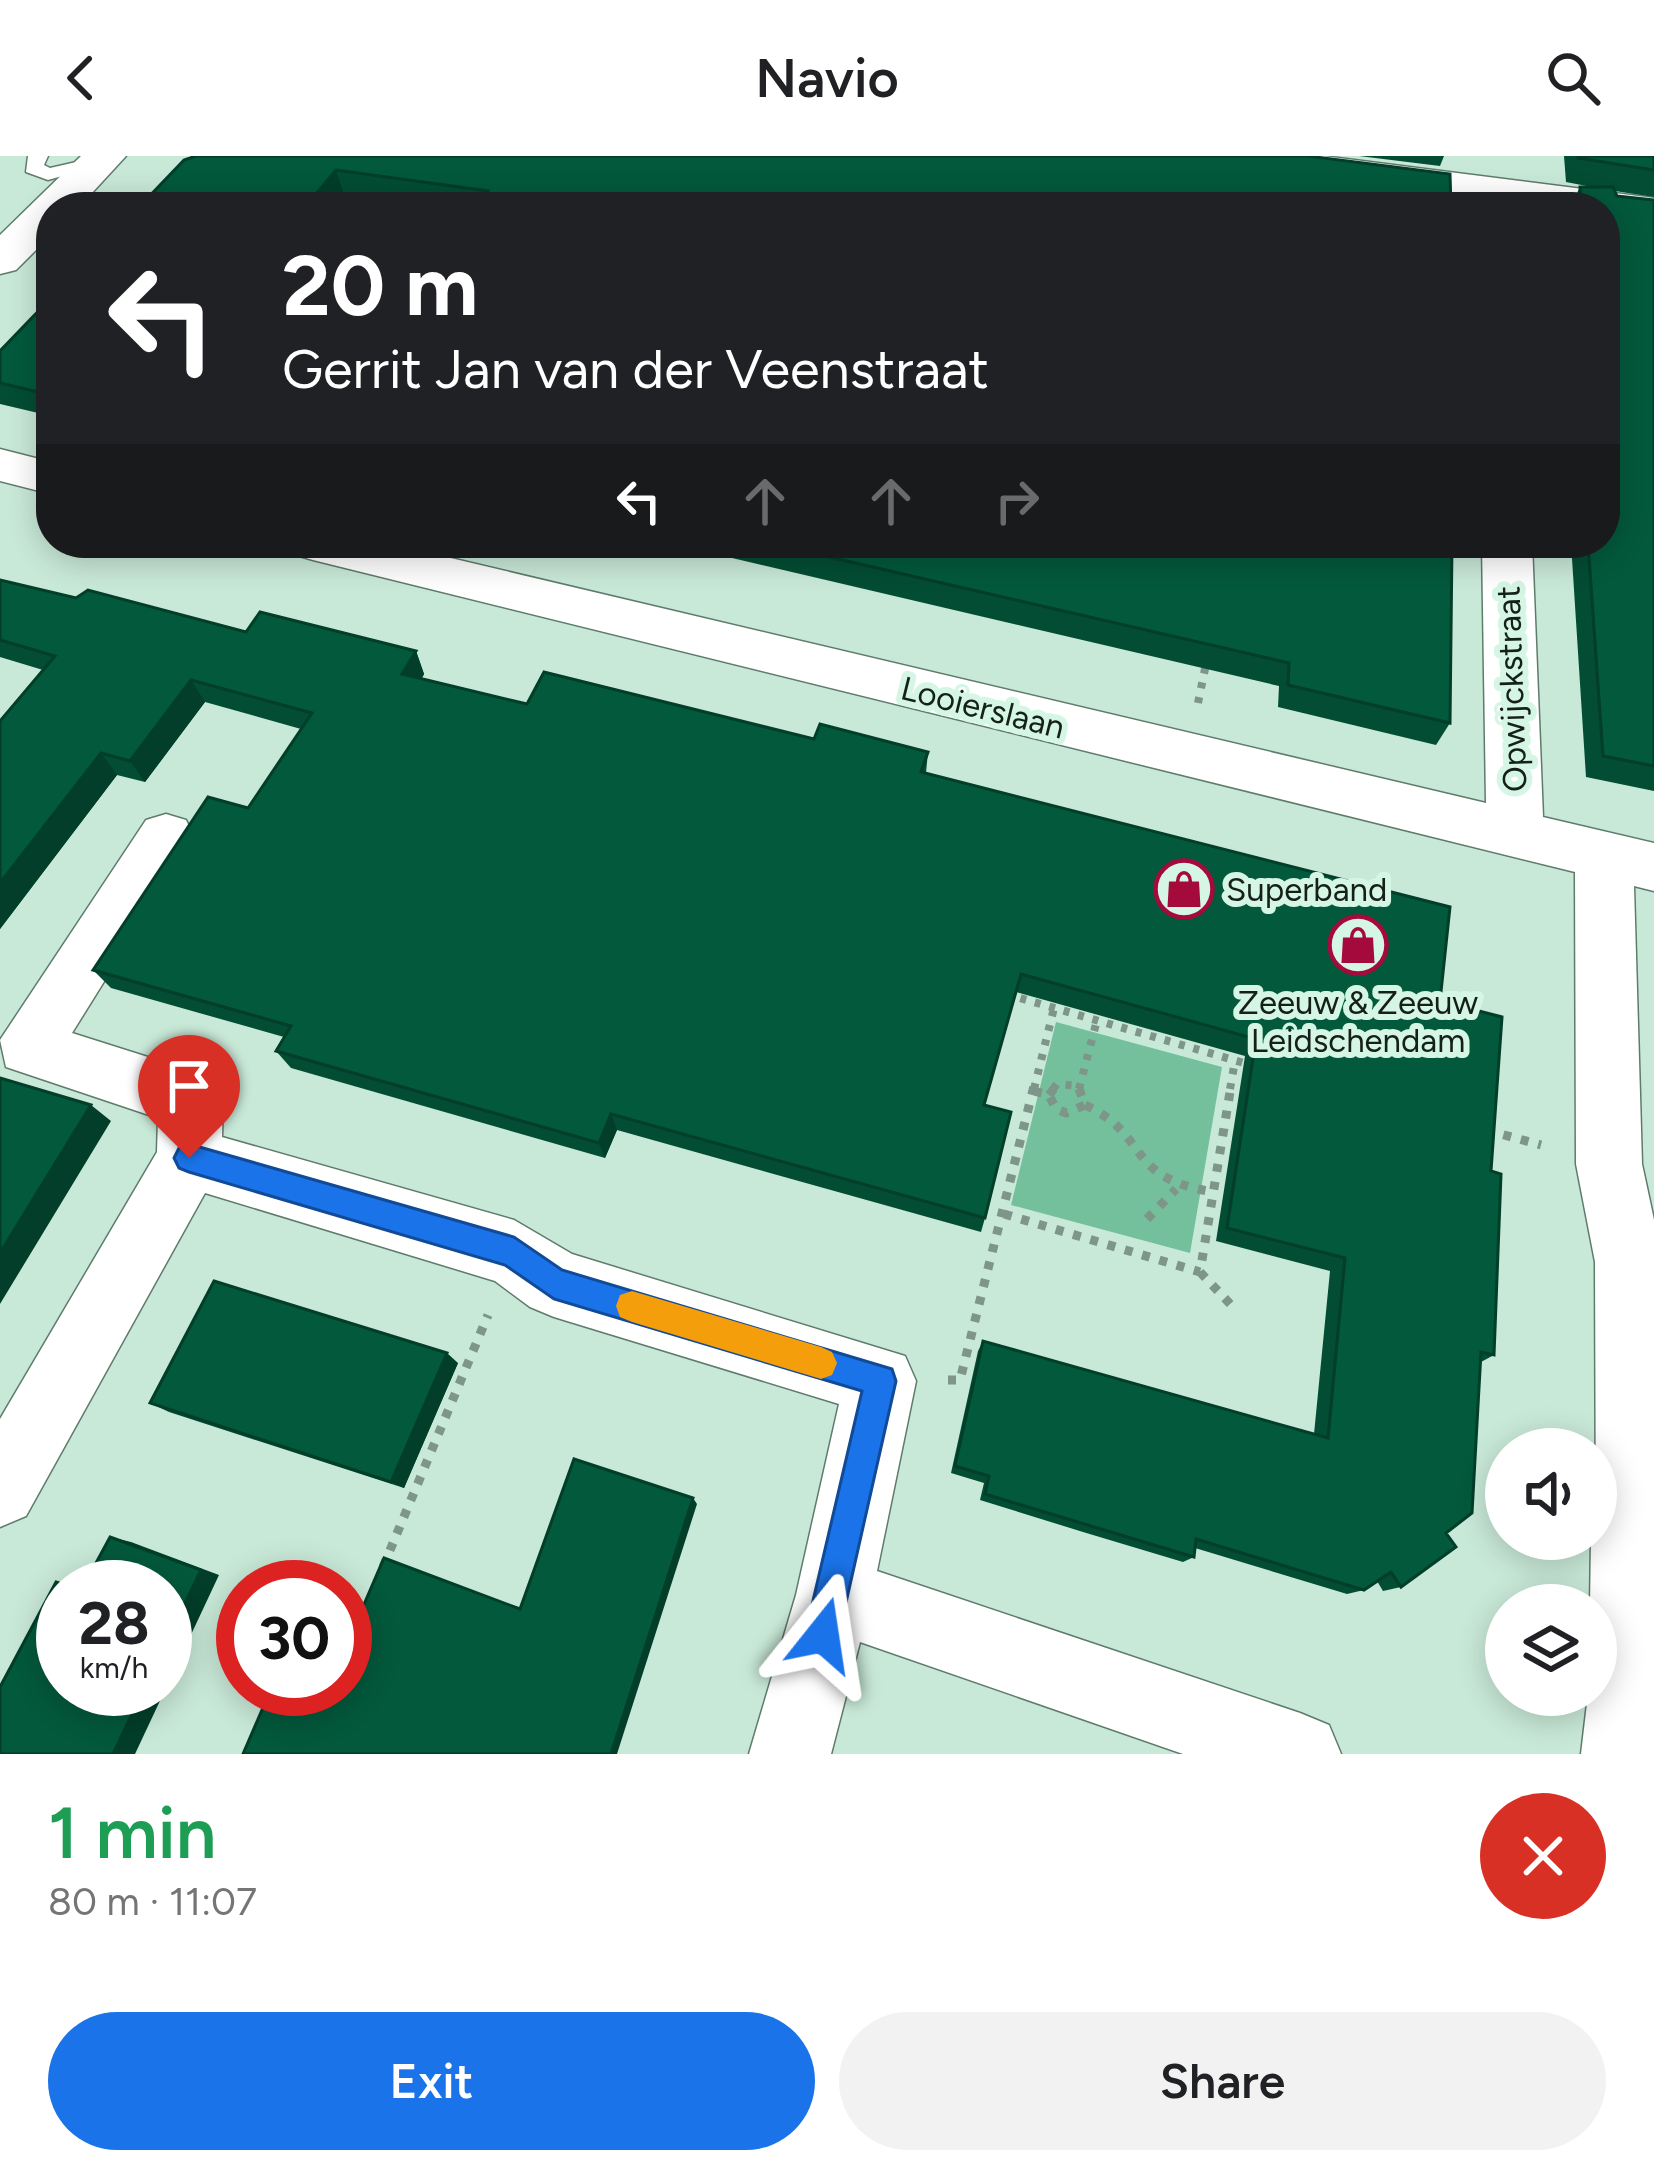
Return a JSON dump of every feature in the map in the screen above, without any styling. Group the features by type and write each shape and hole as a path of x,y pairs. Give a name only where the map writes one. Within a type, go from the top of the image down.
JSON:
{"street":[{"path":"1231,156 1459,192"},
{"path":"69,192 102,160"},
{"path":"1620,207 1654,210"},
{"path":"0,260 36,224"},
{"path":"0,465 36,474"},
{"name":"Looierslaan","path":"374,558 1629,862"},
{"name":"Opwijckstraat","path":"1507,558 1514,834"},
{"path":"0,1490 189,1158 191,1099 28,1046 166,837"},
{"path":"1629,862 1609,1164 1628,1262 1634,1718"},
{"path":"189,1158 514,1252 554,1283 880,1381 834,1595 790,1754"},
{"path":"834,1595 1300,1754"}],"lane":[{"path":"38,156 33,168 48,175 102,160"}],"path":[{"path":"1186,757 1208,646"},
{"path":"989,989 1257,1067"},
{"path":"880,1381 960,1380 1054,1008"},
{"path":"1084,1105 1078,1086 1097,1020"},
{"path":"1200,1272 1235,1061"},
{"path":"1049,1095 1057,1084 1078,1086"},
{"path":"1034,1090 1049,1095 1055,1109 1066,1113 1084,1105 1112,1114 1140,1163 1176,1189 1213,1192"},
{"path":"1476,1128 1609,1164"},
{"path":"1147,1220 1176,1189"},
{"path":"1004,1214 1200,1272 1232,1307"},
{"path":"380,1572 514,1252"}],"green space":[{"path":"1056,1022 1222,1067 1190,1253 1011,1205"}],"building":[{"path":"196,156 1308,156 1450,174 1451,192 487,192 336,170 318,192 153,192 184,160"},
{"path":"1654,156 1654,170 1578,158"},
{"path":"1580,187 1613,187 1615,192 1580,192"},
{"path":"1620,196 1654,200 1654,766 1603,756 1589,558 1620,558"},
{"path":"36,314 36,391 0,383 0,351"},
{"path":"834,558 1452,558 1450,723 1288,685 1289,663"},
{"path":"0,580 76,598 88,590 246,632 260,612 416,651 402,674 527,704 544,672 814,739 820,724 928,752 921,772 1450,907 1440,1001 1502,1017 1491,1171 1501,1174 1494,1355 1481,1352 1472,1513 1446,1533 1456,1547 1401,1587 1391,1572 1364,1590 1196,1539 1194,1557 985,1494 989,1476 955,1466 983,1341 1328,1438 1345,1258 1227,1228 1256,1039 1021,974 984,1105 1011,1112 985,1218 611,1114 599,1143 276,1051 291,1026 93,970 208,797 248,808 312,713 191,680 130,761 101,753 0,883 0,721 55,656 0,640"},
{"path":"0,1078 91,1105 0,1253"},
{"path":"214,1281 447,1353 391,1482 150,1403"},
{"path":"574,1459 693,1498 611,1754 243,1754 259,1716 372,1716 372,1586 384,1558 520,1609"},
{"path":"110,1537 173,1560 98,1560"},
{"path":"192,1567 201,1570 192,1589"},
{"path":"36,1620 36,1716 131,1716 113,1754 0,1754 0,1687"}],"slow traffic":[{"path":"632,1306 821,1363"}],"place":[{"name":"Superband","path":"1184,889"},
{"name":"Zeeuw & Zeeuw Leidschendam","path":"1358,945"}],"route":[{"path":"189,1158 514,1252 554,1283 880,1381 823,1635"}]}
